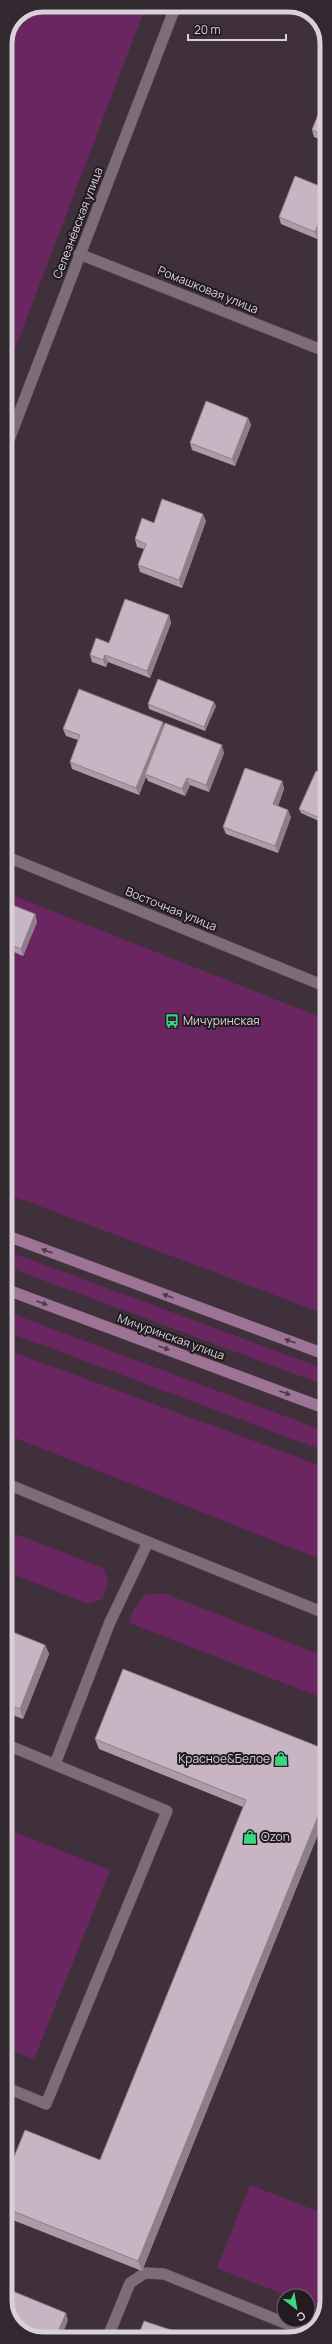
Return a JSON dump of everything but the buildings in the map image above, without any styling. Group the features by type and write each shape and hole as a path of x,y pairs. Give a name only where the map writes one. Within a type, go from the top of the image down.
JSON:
{"main road":[{"path":"12,1238 320,1352"},
{"name":"Мичуринская улица","path":"12,1292 320,1406"}],"street":[{"name":"Селезнёвская улица","path":"12,431 173,12"},
{"name":"Ромашковая улица","path":"79,254 320,349"},
{"name":"Восточная улица","path":"12,859 320,983"},
{"path":"12,1486 320,1611"},
{"path":"55,1764 110,1622 148,1542"},
{"path":"12,1747 167,1811 46,2104 12,2090"},
{"path":"111,2332 130,2283 145,2273 164,2274 301,2330"}],"shaded area":[{"path":"43,12 144,12 12,357 12,43 14,31 26,17 31,14"},
{"path":"12,895 320,1017 320,1312 12,1196"},
{"path":"12,1253 320,1367 320,1383 12,1269"},
{"path":"12,1314 320,1429 320,1449 12,1334"},
{"path":"12,1352 320,1465 320,1559 12,1437"},
{"path":"12,1533 104,1568 108,1583 103,1599 89,1604 12,1574"},
{"path":"163,1593 320,1654 320,1697 129,1623 134,1608 145,1595"},
{"path":"12,1831 110,1870 34,2059 12,2051"},
{"path":"250,2185 320,2212 319,2308 316,2307 316,2288 276,2288 276,2291 217,2268"}],"place":[{"name":"Мичуринская","path":"172,1021"},
{"name":"Красное&Белое","path":"281,1759"},
{"name":"Ozon","path":"250,1837"}]}
